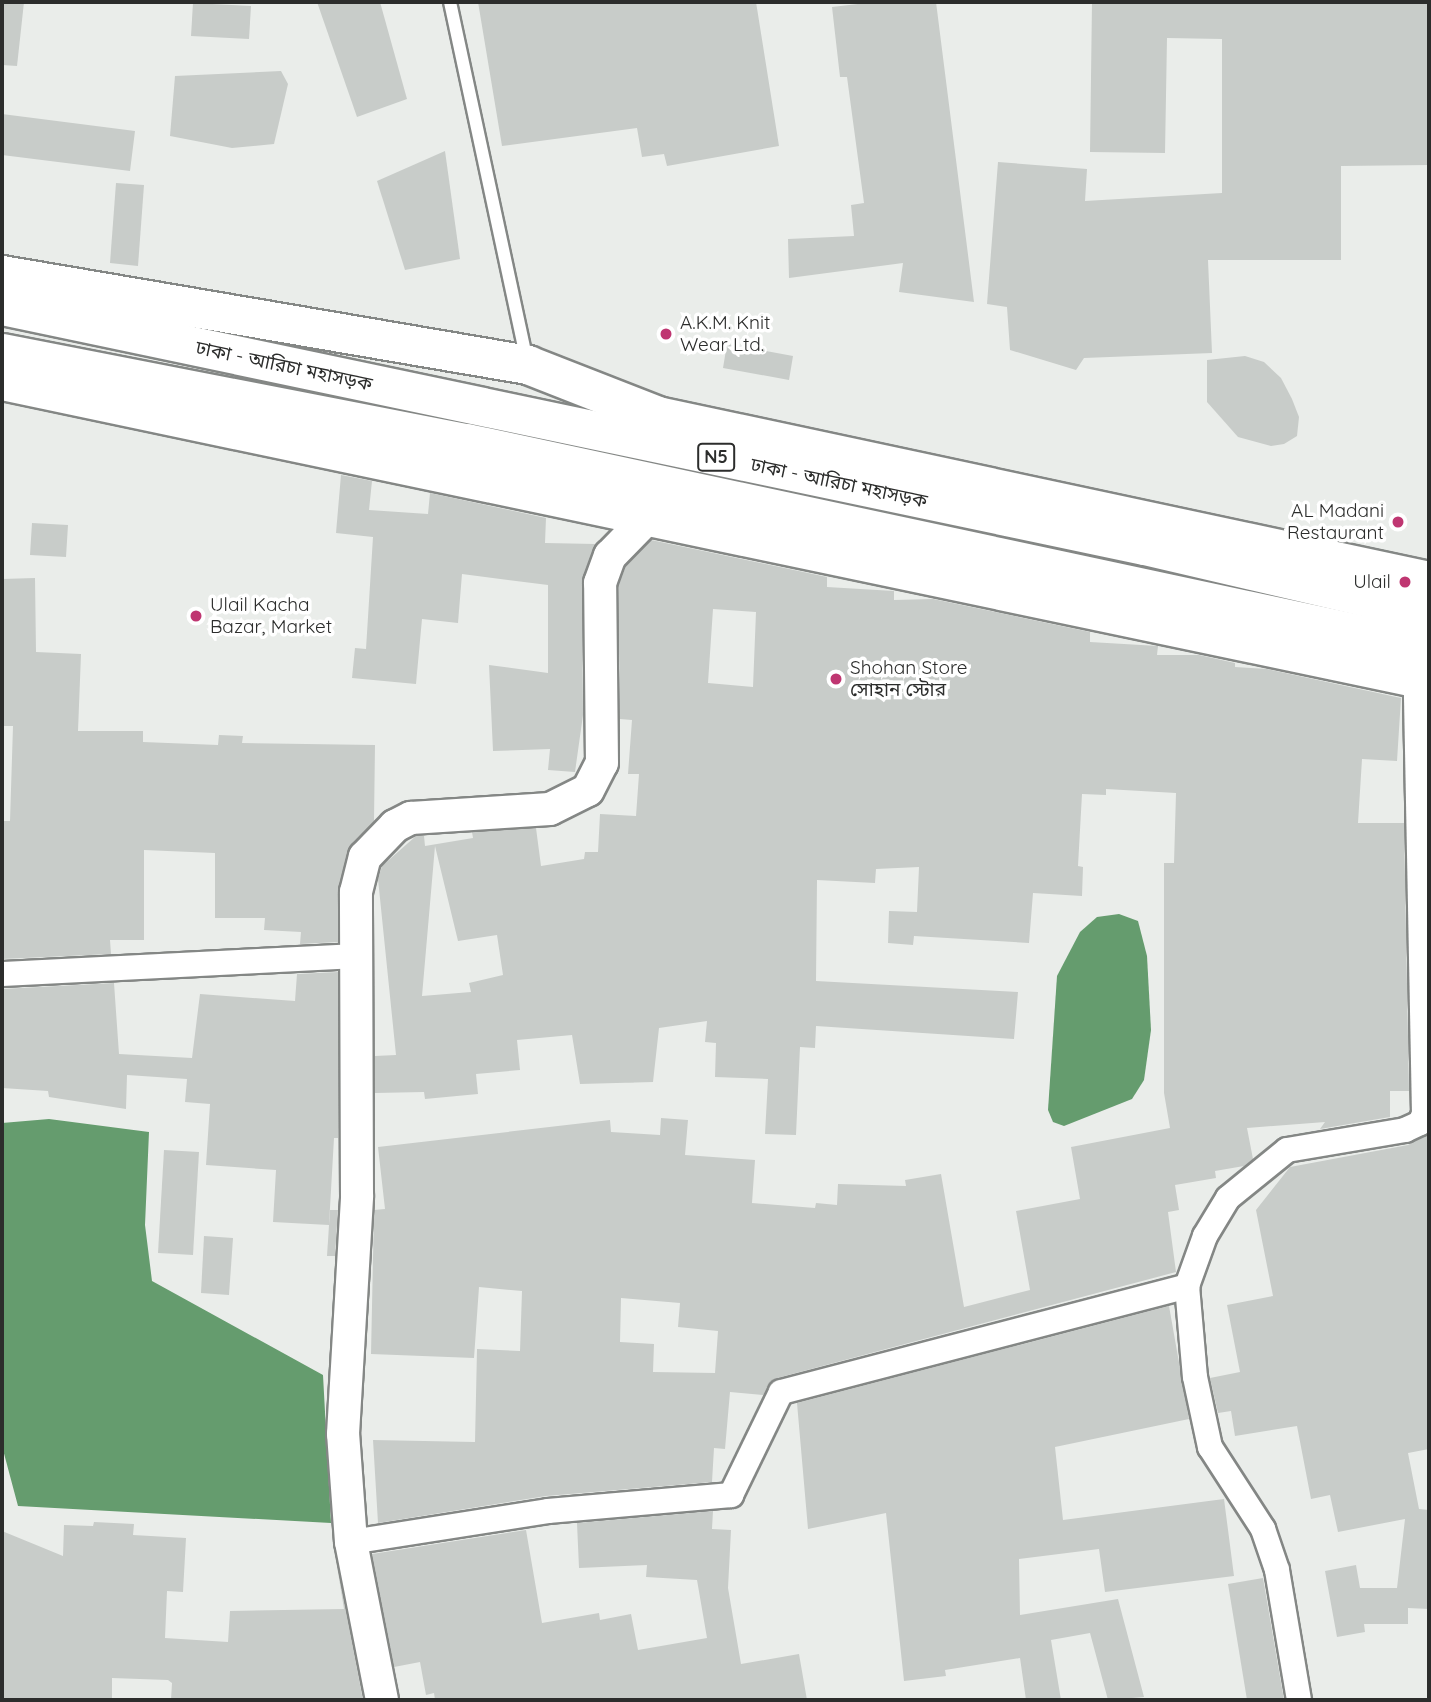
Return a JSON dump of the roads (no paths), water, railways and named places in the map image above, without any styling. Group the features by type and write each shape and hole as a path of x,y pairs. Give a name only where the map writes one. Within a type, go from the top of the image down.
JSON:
{"highway":[{"path":"2,275 528,365 658,416 1429,581"},
{"name":"ঢাকা - আরিচা মহাসড়ক","path":"2,306 1145,547 1429,612"},
{"name":"ঢাকা - আরিচা মহাসড়ক","path":"2,353 467,443 1425,669"},
{"path":"2,381 650,515 1425,669"}],"street":[{"path":"382,1700 351,1542 343,1434 357,1195 356,892 365,857 395,826 411,818 551,809 578,798 598,776 602,763 600,583 610,556 650,515"},
{"path":"1298,1700 1277,1570 1263,1529 1210,1447 1195,1377 1186,1286 1205,1236 1228,1198 1287,1150 1405,1130 1420,1123 1427,1114 1425,669"},
{"path":"2,974 355,956"},
{"path":"351,1542 548,1511 731,1495 781,1392 1186,1286"}],"lane":[{"path":"450,2 528,365"}],"place":[{"name":"A.K.M. Knit Wear Ltd.","path":"666,334"},
{"name":"AL Madani Restaurant","path":"1398,522"},
{"name":"Ulail","path":"1405,582"},
{"name":"Ulail Kacha Bazar, Market","path":"196,616"},
{"name":"Shohan Store সোহান স্টোর","path":"836,679"}]}
